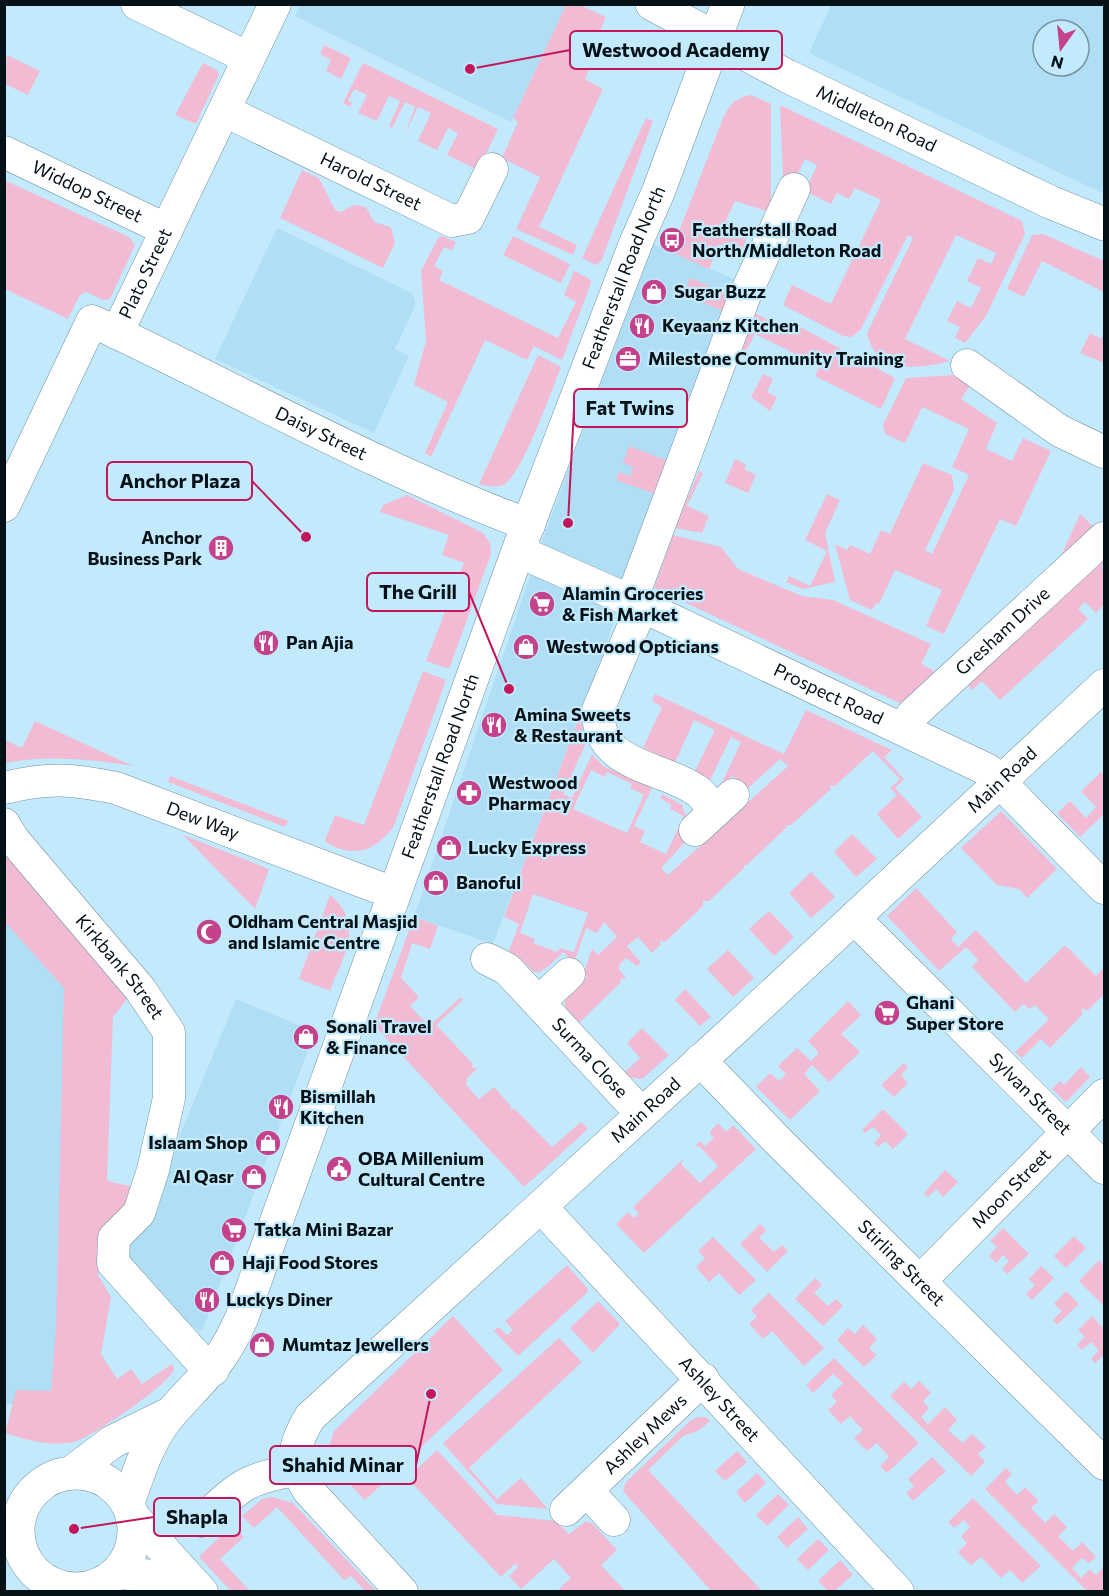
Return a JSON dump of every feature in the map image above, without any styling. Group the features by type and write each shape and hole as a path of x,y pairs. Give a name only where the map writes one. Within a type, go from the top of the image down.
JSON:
{"main road":[{"name":"Middleton Road","path":"652,4 715,39 1039,197 1104,224"},
{"name":"Featherstall Road North","path":"131,1509 144,1455 171,1413 213,1370 230,1345 242,1317 393,894 524,538 634,245 659,190 728,4"},
{"name":"Featherstall Road North","path":"71,1473 112,1442 171,1413"},
{"path":"71,1473 100,1479 116,1489 131,1509 134,1544 106,1582 83,1589 63,1588 44,1580 27,1579 18,1540 19,1520 25,1502 38,1487 54,1477 71,1473"}],"street":[{"path":"138,4 249,58"},
{"name":"Plato Street","path":"4,506 92,321 117,333 275,4"},
{"name":"Harold Street","path":"225,111 452,221 468,218 492,169"},
{"name":"Widdop Street","path":"4,152 167,230"},
{"path":"714,812 697,790 618,754 603,740 598,728 598,710 745,295 794,189"},
{"name":"Daisy Street","path":"117,333 472,503 524,538"},
{"path":"967,365 1060,431 1104,453"},
{"name":"Prospect Road","path":"524,538 637,603 988,770 1104,888"},
{"name":"Gresham Drive","path":"905,730 912,715 1104,538"},
{"name":"Main Road","path":"297,1470 294,1453 299,1434 310,1417 541,1207 1104,685"},
{"name":"Dew Way","path":"4,788 50,779 76,780 116,788 393,894"},
{"name":"Kirkbank Street","path":"4,824 13,839 140,989 169,1032 169,1098 139,1213 114,1238 113,1263 198,1358 213,1370"},
{"name":"Sylvan Street","path":"854,918 1104,1168"},
{"name":"Surma Close","path":"487,959 507,969 641,1113"},
{"name":"Surma Close","path":"539,1002 569,974"},
{"name":"Stirling Street","path":"700,1060 1104,1464"},
{"name":"Moon Street","path":"920,1281 1104,1095"},
{"name":"Ashley Street","path":"541,1207 703,1379 898,1592"},
{"name":"Ashley Mews","path":"614,1520 576,1500 703,1379"},
{"path":"201,1521 244,1484 259,1477 297,1470 308,1490 402,1592"},
{"path":"131,1509 202,1592"},
{"path":"106,1582 155,1576 197,1592"}],"shaded area":[{"path":"301,4 566,5 511,122 295,16"},
{"path":"566,5 580,5 606,17 596,40 600,43 585,79 603,89 539,227 577,245 573,255 516,229 540,177 502,158 518,122 513,118"},
{"path":"831,5 1104,5 1104,194 809,53"},
{"path":"324,45 351,58 341,79 326,71 331,60 320,54"},
{"path":"7,55 40,71 28,95 5,84"},
{"path":"203,63 217,70 219,74 196,124 175,115"},
{"path":"363,63 498,129 478,170 447,155 458,133 448,128 437,150 418,141 431,113 418,107 405,134 415,107 405,102 392,128 389,126 400,101 389,96 377,121 358,113 367,95 354,89 348,101 352,103 350,107 343,103"},
{"path":"751,95 771,104 771,201 766,211 735,201 726,220 749,233 741,253 719,244 709,269 671,252 723,118 734,102"},
{"path":"780,105 1022,221 1025,234 986,316 965,343 955,338 960,327 947,321 957,301 971,308 981,288 967,281 978,258 991,264 996,253 956,235 905,339 950,361 926,366 900,366 879,356 872,347 867,333 913,238 908,235 861,329 852,337 843,336 783,305 792,285 831,304 881,200 855,188 849,199 837,193 831,204 805,191 817,165 805,159 797,175 791,172 787,180 783,179"},
{"path":"646,118 653,121 601,262 595,265 582,258"},
{"path":"302,170 319,178 335,210 340,212 354,205 366,207 374,222 391,227 395,243 383,268 280,218"},
{"path":"4,180 129,237 135,245 110,299 103,300 86,292 80,295 68,319 5,289"},
{"path":"277,228 412,293 416,304 395,349 409,356 374,433 215,359"},
{"path":"1043,234 1104,261 1104,292 1042,261 1024,297 1007,289 1032,235"},
{"path":"442,236 456,242 452,250 444,247 434,266 443,271 439,280 558,338 576,302 564,295 574,271 590,279 591,283 562,360 534,346 527,360 485,340 431,457 425,453 448,402 414,385 426,341 421,271 438,238"},
{"path":"513,236 570,264 561,283 503,255"},
{"path":"653,244 740,282 628,575 607,643 493,944 414,917 545,532"},
{"path":"690,278 731,295 724,311 683,295"},
{"path":"754,313 785,328 789,321 895,378 881,409 815,376 820,366 755,334 742,358 739,357"},
{"path":"1104,332 1104,363 1080,353 1090,333 1101,339"},
{"path":"538,355 561,367 529,447 506,483 497,486 479,484"},
{"path":"763,374 773,379 767,392 777,397 770,411 751,397"},
{"path":"953,375 970,386 961,399 997,423 986,449 1012,461 1023,438 1051,451 1016,526 1000,519 944,634 926,626 942,590 895,570 879,604 876,603 872,610 850,600 835,544 847,550 850,545 870,554 881,530 890,534 923,463 952,475 954,490 925,550 932,554 969,475 952,467 969,429 922,407 905,443 885,434 883,425 906,378"},
{"path":"629,446 668,461 655,494 616,480 619,472 630,476 633,467 623,463"},
{"path":"735,459 746,464 744,469 756,475 748,493 725,483"},
{"path":"699,471 703,473 687,506 709,516 702,533 675,528"},
{"path":"827,494 840,500 825,533 835,582 803,589 786,582 789,576 810,586 827,551 805,540"},
{"path":"407,495 483,533 490,543 491,554 449,669 426,661 464,563 442,555 449,535 380,512 383,505"},
{"path":"1080,514 1095,528 1067,556 1062,554"},
{"path":"673,535 721,547 738,569 802,596 833,600 931,644 921,664 933,670 935,677 906,706 654,588"},
{"path":"1104,554 1102,569 1104,571 1104,604 1096,613 1085,602 1078,609 1088,619 1000,700 982,681 972,690 966,683"},
{"path":"423,671 446,680 394,826 377,843 365,850 350,851 332,846 325,840 335,815 364,825"},
{"path":"655,694 784,754 806,710 892,750 884,757 904,779 895,788 922,817 898,839 877,814 897,795 890,788 900,779 873,751 835,786 830,785 831,789 791,825 786,825 787,827 747,865 744,865 744,868 709,901 703,901 703,906 665,942 660,940 661,944 652,953 638,937 627,946 641,963 637,966 626,958 619,965 619,970 626,978 620,979 621,982 579,1023 565,1007 565,999 587,977 584,972 592,949 598,955 617,937 604,922 597,933 586,928 574,963 563,952 544,970 538,972 509,951 519,924 504,917 580,715 586,743 563,794 572,798 592,754 603,766 652,788 634,826 645,831 640,842 666,854 684,816 670,809 671,805 660,798 662,794 682,805 686,816 688,839 661,868 668,875 788,766 780,759 746,790 733,776 726,783 722,783 741,742 731,737 710,780 694,773 715,730 694,720 675,763 643,748 662,707 652,701","holes":["591,770 605,777 607,772 632,784 630,788 644,795 627,833 573,809","533,894 588,913 574,952 560,948 557,952 533,943 535,939 520,933"]},
{"path":"35,721 133,766 69,759 37,759 5,763 5,740 22,748"},
{"path":"1101,772 1104,775 1104,814 1080,837 1057,813 1070,801 1086,818 1096,807 1081,791"},
{"path":"170,776 288,821 285,827 168,782"},
{"path":"1001,811 1057,869 1027,898 1019,889 997,885 961,848"},
{"path":"852,834 877,859 856,877 834,852"},
{"path":"183,835 269,869 255,909"},
{"path":"4,851 127,999 113,1017 107,1181 134,1187 128,1202 103,1234 98,1275 111,1297 101,1354 117,1379 131,1369 142,1384 172,1364 174,1368 161,1385 113,1421 74,1442 56,1444 38,1442 5,1433 16,1390 51,1391 56,1327 64,988 5,922"},
{"path":"4,860 98,990 96,1397 5,1404"},
{"path":"811,872 835,897 811,918 789,893"},
{"path":"916,888 957,932 951,939 958,947 976,930 1026,983 1065,945 1096,976 1104,968 1104,994 1087,1011 1084,1008 1081,1011 1083,1014 1050,1048 1041,1039 1022,1058 1015,1052 1049,1019 1035,1005 1030,1009 1023,1004 1015,1012 972,967 978,960 966,947 939,971 887,916"},
{"path":"330,895 341,906 349,929 345,953 330,991 299,979"},
{"path":"769,911 794,937 774,956 749,929"},
{"path":"414,917 438,926 430,949 412,943 401,978 419,997 410,1006 429,1026 461,997 463,1000 436,1025 473,1064 472,1068 478,1068 467,1078 466,1085 479,1099 494,1087 511,1106 511,1109 515,1109 552,1147 581,1122 588,1129 524,1187 374,1025"},
{"path":"728,950 754,978 733,997 707,969"},
{"path":"685,989 711,1017 700,1026 675,1000"},
{"path":"236,999 315,1032 203,1329 199,1332 110,1253 146,1217"},
{"path":"848,1001 861,1015 841,1034 860,1052 829,1082 812,1065 804,1074 820,1091 790,1120 756,1087 770,1073 779,1081 786,1074 778,1066 797,1048 811,1061 819,1053 808,1041"},
{"path":"642,1028 669,1055 642,1079 629,1077 624,1073 640,1058 627,1043"},
{"path":"904,1063 908,1067 901,1075 908,1083 894,1097 881,1085"},
{"path":"1081,1067 1090,1077 1066,1102 1052,1089 1060,1081 1064,1085"},
{"path":"883,1109 908,1134 893,1149 885,1141 878,1147 874,1143 881,1135 873,1127 865,1133 862,1130"},
{"path":"718,1123 726,1132 733,1125 756,1149 644,1253 616,1224 628,1212 634,1218 639,1214 633,1207 683,1159 681,1164 700,1183 718,1166 700,1147 695,1146 700,1141 705,1146 714,1138 709,1133"},
{"path":"945,1170 958,1182 943,1197 936,1189 928,1197 924,1193"},
{"path":"760,1224 766,1230 759,1238 774,1252 782,1245 788,1251 767,1272 740,1244"},
{"path":"1003,1228 1029,1254 1007,1274 1002,1269 1009,1261 1003,1255 996,1263 989,1256 997,1247 990,1241"},
{"path":"1074,1236 1086,1248 1066,1268 1054,1256"},
{"path":"713,1237 756,1280 739,1295 719,1273 709,1282 696,1267 705,1258 698,1251"},
{"path":"1099,1260 1104,1266 1104,1306 1079,1281"},
{"path":"567,1265 588,1289 587,1293 518,1356 494,1331 498,1327 507,1335 513,1330 505,1321"},
{"path":"1041,1266 1054,1278 1032,1300 1026,1294 1035,1285 1029,1279"},
{"path":"815,1278 822,1285 814,1293 828,1306 836,1299 843,1306 823,1326 795,1299"},
{"path":"1066,1291 1079,1304 1057,1325 1053,1320 1062,1311 1054,1304"},
{"path":"769,1293 824,1348 804,1366 772,1331 763,1339 749,1324 757,1317 751,1310"},
{"path":"598,1301 620,1324 593,1353 570,1328"},
{"path":"453,1316 503,1370 365,1500 325,1459 334,1431"},
{"path":"1092,1316 1104,1329 1104,1355 1095,1363 1091,1359 1099,1350 1091,1342 1082,1350 1077,1345 1085,1337 1078,1330"},
{"path":"863,1325 877,1339 869,1348 877,1355 864,1367 837,1340 848,1328 855,1334"},
{"path":"559,1338 582,1362 469,1468 497,1499 521,1478 548,1509 497,1504 443,1443"},
{"path":"834,1358 919,1443 887,1473 880,1466 889,1457 877,1443 867,1451 854,1438 863,1430 850,1416 841,1424 828,1410 837,1402 831,1395 843,1383 833,1374 813,1393 806,1385"},
{"path":"919,1381 931,1393 923,1401 929,1408 921,1417 928,1424 945,1407 957,1420 948,1430 963,1443 972,1434 986,1447 978,1454 985,1462 971,1476 890,1396 904,1382 911,1389"},
{"path":"706,1417 710,1421 698,1431 683,1436 648,1470 762,1591 711,1591 623,1491 626,1482 691,1420"},
{"path":"437,1450 497,1515 556,1521 569,1534 586,1521 593,1524 617,1550 601,1565 625,1591 557,1591 571,1578 554,1559 521,1589 509,1576 518,1567 516,1563 501,1577 407,1478"},
{"path":"737,1451 747,1462 725,1481 715,1471"},
{"path":"932,1457 946,1471 913,1501 906,1493 914,1486 908,1479"},
{"path":"1006,1468 1012,1474 1005,1482 1017,1495 1025,1487 1039,1501 1031,1508 1045,1523 1054,1514 1067,1527 1058,1536 1073,1551 1082,1542 1096,1557 1089,1563 1082,1558 1072,1568 1081,1578 1090,1569 1096,1575 1104,1567 1104,1591 1087,1591 985,1489"},
{"path":"757,1473 766,1483 745,1503 736,1492"},
{"path":"778,1494 789,1505 767,1526 756,1515"},
{"path":"272,1497 293,1503 376,1591 365,1591 351,1576 344,1580 277,1507 254,1528 242,1516 262,1499"},
{"path":"973,1498 1041,1566 1022,1583 1010,1570 1001,1578 981,1557 971,1565 958,1552 967,1543 961,1536 970,1527 964,1520 954,1528 948,1522"},
{"path":"798,1517 808,1529 787,1548 777,1537"},
{"path":"232,1525 244,1537 220,1559 250,1591 231,1591 199,1557"},
{"path":"818,1539 829,1550 808,1570 797,1559"},
{"path":"840,1560 853,1575 834,1591 828,1591 818,1581"}],"place":[{"name":"Westwood Academy","path":"470,69"},
{"name":"Featherstall Road North/Middleton Road","path":"672,240"},
{"name":"Sugar Buzz","path":"654,292"},
{"name":"Keyaanz Kitchen","path":"642,326"},
{"name":"Milestone Community Training","path":"628,359"},
{"name":"Fat Twins","path":"568,523"},
{"name":"Anchor Plaza","path":"306,537"},
{"name":"Anchor Business Park","path":"221,548"},
{"name":"Alamin Groceries & Fish Market","path":"542,604"},
{"name":"Pan Ajia","path":"266,643"},
{"name":"Westwood Opticians","path":"526,647"},
{"name":"The Grill","path":"509,689"},
{"name":"Amina Sweets & Restaurant","path":"494,725"},
{"name":"Westwood Pharmacy","path":"469,793"},
{"name":"Lucky Express","path":"449,848"},
{"name":"Banoful","path":"436,883"},
{"name":"Oldham Central Masjid and Islamic Centre","path":"209,932"},
{"name":"Ghani Super Store","path":"887,1013"},
{"name":"Sonali Travel & Finance","path":"306,1037"},
{"name":"Bismillah Kitchen","path":"281,1107"},
{"name":"Islaam Shop","path":"268,1143"},
{"name":"OBA Millenium Cultural Centre","path":"339,1169"},
{"name":"Al Qasr","path":"254,1177"},
{"name":"Tatka Mini Bazar","path":"234,1230"},
{"name":"Haji Food Stores","path":"222,1263"},
{"name":"Luckys Diner","path":"207,1300"},
{"name":"Mumtaz Jewellers","path":"262,1345"},
{"name":"Shahid Minar","path":"431,1394"},
{"name":"Shapla","path":"74,1529"}]}
